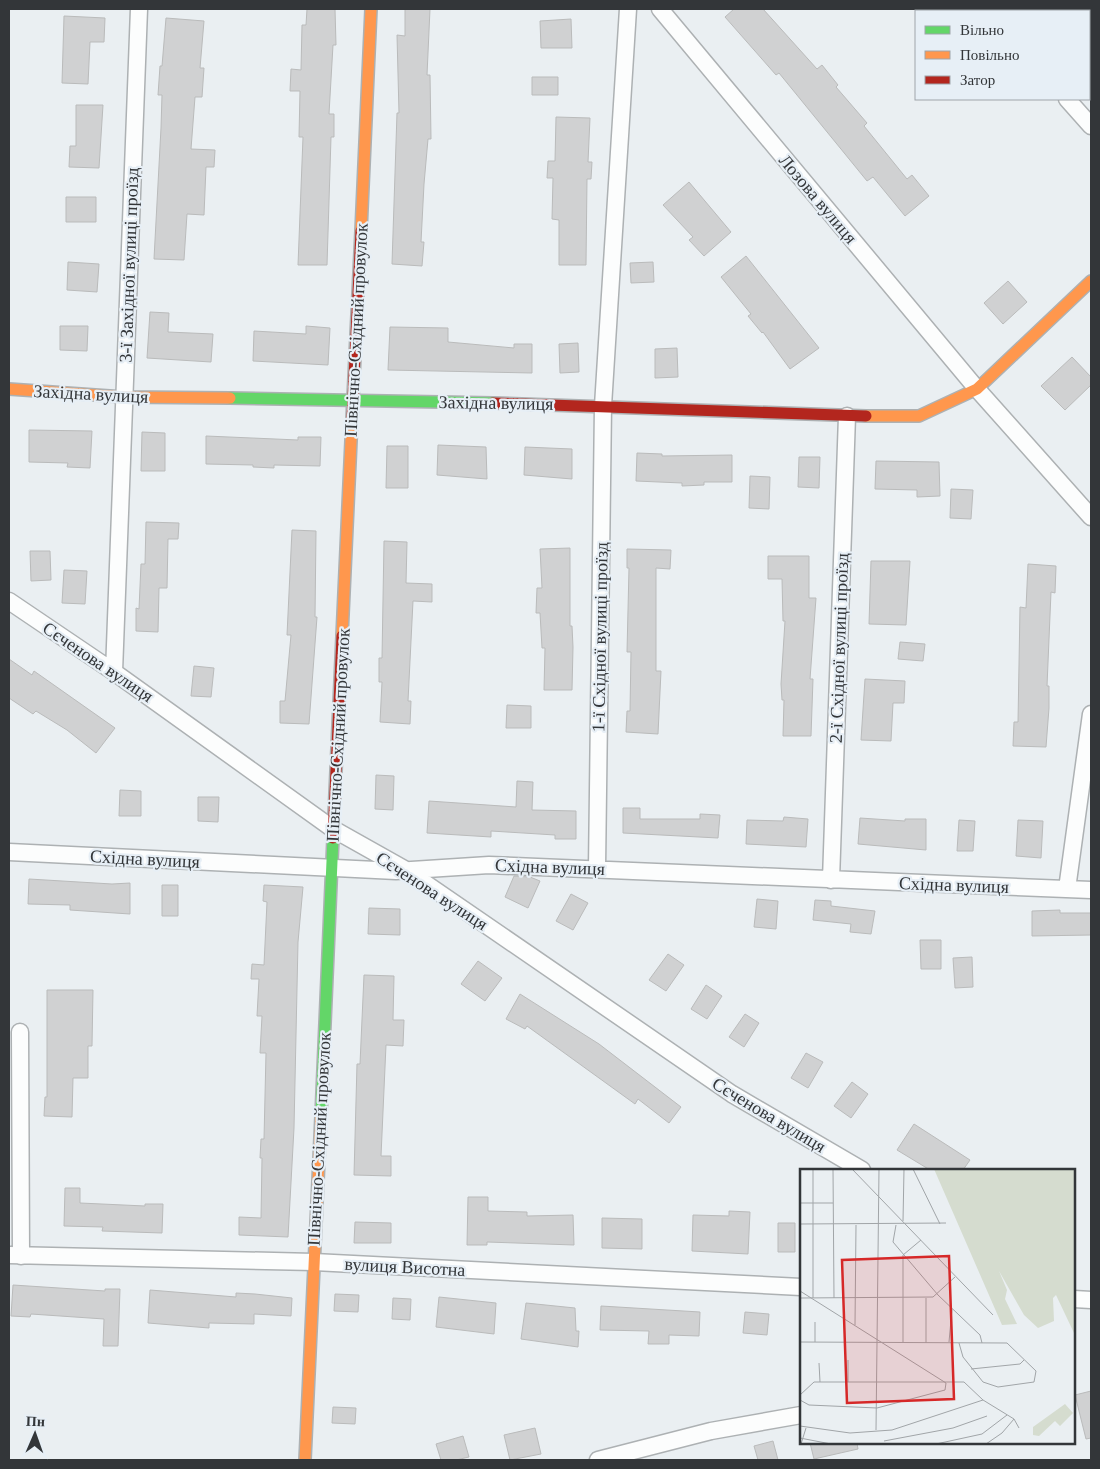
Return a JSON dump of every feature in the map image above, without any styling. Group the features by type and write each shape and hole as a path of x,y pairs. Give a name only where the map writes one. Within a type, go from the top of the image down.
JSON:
{"street":[{"name":"3-ї Західної вулиці проїзд","path":"114,672 139,9"},
{"name":"Північно-Східний провулок","path":"305,1460 371,9"},
{"name":"1-ї Східної вулиці проїзд","path":"597,868 603,406 628,9"},
{"name":"Лозова вулиця","path":"660,9 976,389 1091,517"},
{"path":"1068,100 1091,126"},
{"name":"Західна вулиця","path":"9,389 124,397 353,400 603,406 847,416 919,416 976,389 1091,281"},
{"name":"2-ї Східної вулиці проїзд","path":"831,880 847,416"},
{"name":"Сєченова вулиця","path":"9,602 114,672 333,828 406,870 732,1094 860,1169"},
{"path":"1067,889 1091,714"},
{"name":"Східна вулиця","path":"9,852 406,870 490,864 1091,890"},
{"path":"15,1255 20,1032"},
{"name":"вулиця Висотна","path":"15,1255 314,1262 800,1287"},
{"path":"1075,1299 1091,1300"},
{"path":"598,1460 711,1431 800,1415"}],"building":[{"path":"307,9 335,9 336,45 333,45 329,114 334,114 334,137 331,137 327,265 298,265 303,137 299,137 300,91 290,91 291,69 301,70 302,25 306,25"},
{"path":"405,9 430,9 427,75 430,75 431,139 428,139 424,184 421,242 424,242 422,266 392,264 397,113 399,113 397,35 405,36"},
{"path":"734,9 763,9 817,69 822,65 838,85 836,87 867,123 864,126 907,179 912,175 929,196 905,216 873,177 867,181 779,73 776,75 725,17"},
{"path":"64,16 105,18 104,42 90,42 88,84 62,83"},
{"path":"166,18 204,21 200,68 204,68 202,97 195,97 191,149 215,150 214,167 206,167 204,215 187,214 184,260 154,259 162,95 158,95"},
{"path":"571,19 572,48 541,48 540,21"},
{"path":"532,77 558,77 558,95 532,95"},
{"path":"76,105 103,105 99,168 69,167 70,146 76,146"},
{"path":"556,117 590,118 588,162 592,162 591,179 587,179 586,265 559,265 559,220 552,219 553,178 547,178 548,161 555,161"},
{"path":"689,182 731,232 704,256 689,240 693,237 663,205"},
{"path":"66,197 96,197 96,222 66,222"},
{"path":"746,256 819,348 790,369 763,332 748,316 751,314 721,277"},
{"path":"68,262 99,264 97,292 67,290"},
{"path":"653,262 654,282 631,283 630,263"},
{"path":"1008,281 1027,302 1003,324 984,303"},
{"path":"150,312 169,313 168,332 213,334 211,362 147,358"},
{"path":"60,326 88,326 87,351 60,350"},
{"path":"306,326 330,328 328,365 253,361 254,331 306,334"},
{"path":"390,327 448,328 448,342 514,348 514,344 532,344 532,373 388,370"},
{"path":"578,343 579,372 560,373 559,344"},
{"path":"677,348 678,377 655,378 655,349"},
{"path":"1072,357 1091,377 1091,385 1065,410 1041,386"},
{"path":"29,430 92,431 90,468 67,467 68,463 29,462"},
{"path":"142,432 165,433 165,471 141,471"},
{"path":"206,436 298,440 298,437 321,437 320,466 274,465 274,468 253,467 253,465 206,464"},
{"path":"438,445 486,447 487,479 437,475"},
{"path":"387,446 408,446 408,488 386,488"},
{"path":"525,447 572,449 572,479 524,475"},
{"path":"637,453 662,454 662,456 732,455 732,482 704,482 704,485 682,486 682,483 636,481"},
{"path":"799,457 820,457 819,488 798,487"},
{"path":"876,461 939,462 940,496 917,497 917,490 875,489"},
{"path":"750,476 770,477 769,509 749,508"},
{"path":"951,489 973,490 971,519 950,518"},
{"path":"146,522 179,523 178,539 168,539 167,588 159,588 158,632 136,631 136,608 139,609 141,564 145,564"},
{"path":"292,530 316,531 315,617 317,617 309,724 280,723 280,701 285,701 291,635 287,635"},
{"path":"384,541 407,542 406,583 432,584 432,602 413,601 408,701 411,701 410,724 380,722 382,682 379,682 379,658 382,658"},
{"path":"570,548 570,626 572,626 573,647 572,690 544,690 545,648 542,648 540,613 536,613 537,588 542,588 540,549"},
{"path":"627,549 671,550 670,569 656,568 656,671 661,671 658,734 626,732 627,711 630,711 631,652 627,652 629,568 627,568"},
{"path":"30,551 50,551 51,580 31,581"},
{"path":"768,556 809,556 809,598 816,598 810,679 813,679 811,736 783,736 784,700 782,700 781,684 785,621 783,621 782,579 768,579"},
{"path":"871,561 910,561 906,625 869,624"},
{"path":"1028,564 1056,566 1055,593 1051,592 1047,686 1049,686 1049,708 1046,747 1013,746 1014,722 1018,722 1020,607 1026,608"},
{"path":"64,570 87,571 85,604 62,603"},
{"path":"900,642 925,644 923,661 898,659"},
{"path":"9,659 32,675 34,671 115,728 96,753 67,730 36,711 33,714 9,698"},
{"path":"194,666 214,668 211,697 191,696"},
{"path":"865,679 905,681 904,703 893,703 891,741 861,740"},
{"path":"507,705 531,706 531,728 506,728"},
{"path":"376,775 394,776 393,810 375,809"},
{"path":"517,781 533,782 532,810 576,811 576,839 555,839 555,835 491,831 491,837 427,833 429,801 516,807"},
{"path":"120,790 141,791 141,816 119,816"},
{"path":"198,797 219,797 218,822 198,821"},
{"path":"623,808 640,808 640,819 700,819 700,814 720,815 718,838 623,833"},
{"path":"784,817 808,819 806,847 746,844 747,820 783,821"},
{"path":"860,818 905,821 905,819 926,819 926,850 858,844"},
{"path":"959,820 975,821 973,851 957,851"},
{"path":"1018,820 1043,821 1041,858 1016,856"},
{"path":"514,876 530,877 540,881 528,908 505,897"},
{"path":"29,879 112,884 130,883 130,914 70,910 70,905 28,904"},
{"path":"162,885 178,885 178,916 162,916"},
{"path":"264,885 303,887 298,942 294,1128 288,1237 239,1235 239,1217 261,1218 262,1158 260,1158 261,1139 264,1139 266,1053 260,1053 262,1016 257,1016 259,979 251,979 252,964 264,965 267,902 263,901"},
{"path":"571,894 588,903 573,930 556,921"},
{"path":"757,899 778,901 776,929 754,927"},
{"path":"815,900 831,901 831,906 875,911 871,934 850,932 851,924 813,920"},
{"path":"369,908 400,909 400,935 368,934"},
{"path":"1060,910 1060,913 1091,913 1091,935 1032,936 1032,911"},
{"path":"920,940 941,940 941,969 921,969"},
{"path":"668,954 684,965 666,991 649,980"},
{"path":"972,957 973,987 955,988 953,958"},
{"path":"478,961 502,978 485,1001 461,984"},
{"path":"364,975 394,976 393,1020 404,1020 403,1046 386,1045 381,1156 391,1156 391,1176 354,1175 357,1064 360,1064"},
{"path":"706,985 722,996 707,1019 691,1009"},
{"path":"47,990 93,990 92,1046 88,1046 88,1078 73,1078 72,1117 44,1116 45,1097 47,1097"},
{"path":"520,994 599,1044 681,1107 669,1123 638,1099 635,1104 527,1026 525,1029 506,1019"},
{"path":"745,1014 759,1023 744,1047 729,1037"},
{"path":"806,1053 823,1062 808,1088 791,1078"},
{"path":"852,1082 868,1094 851,1118 834,1106"},
{"path":"914,1124 970,1160 964,1169 928,1169 897,1150"},
{"path":"65,1188 80,1188 80,1203 145,1206 145,1204 163,1204 162,1233 102,1231 103,1227 64,1226"},
{"path":"468,1197 488,1197 488,1211 527,1212 527,1216 573,1215 574,1245 487,1242 487,1245 467,1245"},
{"path":"729,1211 750,1212 748,1254 692,1251 693,1215 729,1216"},
{"path":"602,1218 642,1219 642,1249 602,1248"},
{"path":"355,1222 391,1223 391,1243 354,1243"},
{"path":"778,1223 795,1223 795,1252 778,1252"},
{"path":"13,1285 105,1291 105,1289 120,1289 118,1346 103,1346 104,1319 31,1314 30,1317 11,1316"},
{"path":"150,1290 236,1297 236,1293 292,1298 291,1316 254,1314 254,1324 209,1323 209,1328 148,1323"},
{"path":"335,1294 359,1295 358,1312 334,1311"},
{"path":"439,1297 496,1303 494,1334 436,1327"},
{"path":"393,1298 411,1299 410,1320 392,1319"},
{"path":"526,1303 575,1308 576,1331 579,1331 578,1347 521,1339"},
{"path":"601,1306 700,1312 699,1336 669,1335 669,1344 648,1344 649,1331 600,1330"},
{"path":"745,1312 769,1314 767,1335 743,1333"},
{"path":"1091,1391 1091,1438 1086,1439 1075,1395"},
{"path":"333,1407 356,1408 355,1424 332,1423"},
{"path":"535,1428 541,1454 510,1460 504,1435"},
{"path":"463,1436 469,1457 456,1460 441,1460 436,1444"},
{"path":"773,1441 778,1460 758,1460 754,1446"},
{"path":"810,1444 857,1444 858,1449 814,1459"}],"traffic: fast":[{"path":"230,398 493,403"},
{"path":"321,1116 333,838"}],"traffic: slow":[{"path":"361,231 371,9"},
{"path":"866,416 919,416 977,389 1091,281"},
{"path":"9,389 124,397 230,398"},
{"path":"342,636 352,419"},
{"path":"305,1460 321,1116"}],"traffic: jam":[{"path":"352,419 361,231"},
{"path":"493,403 866,416"},
{"path":"333,838 342,636"}]}
